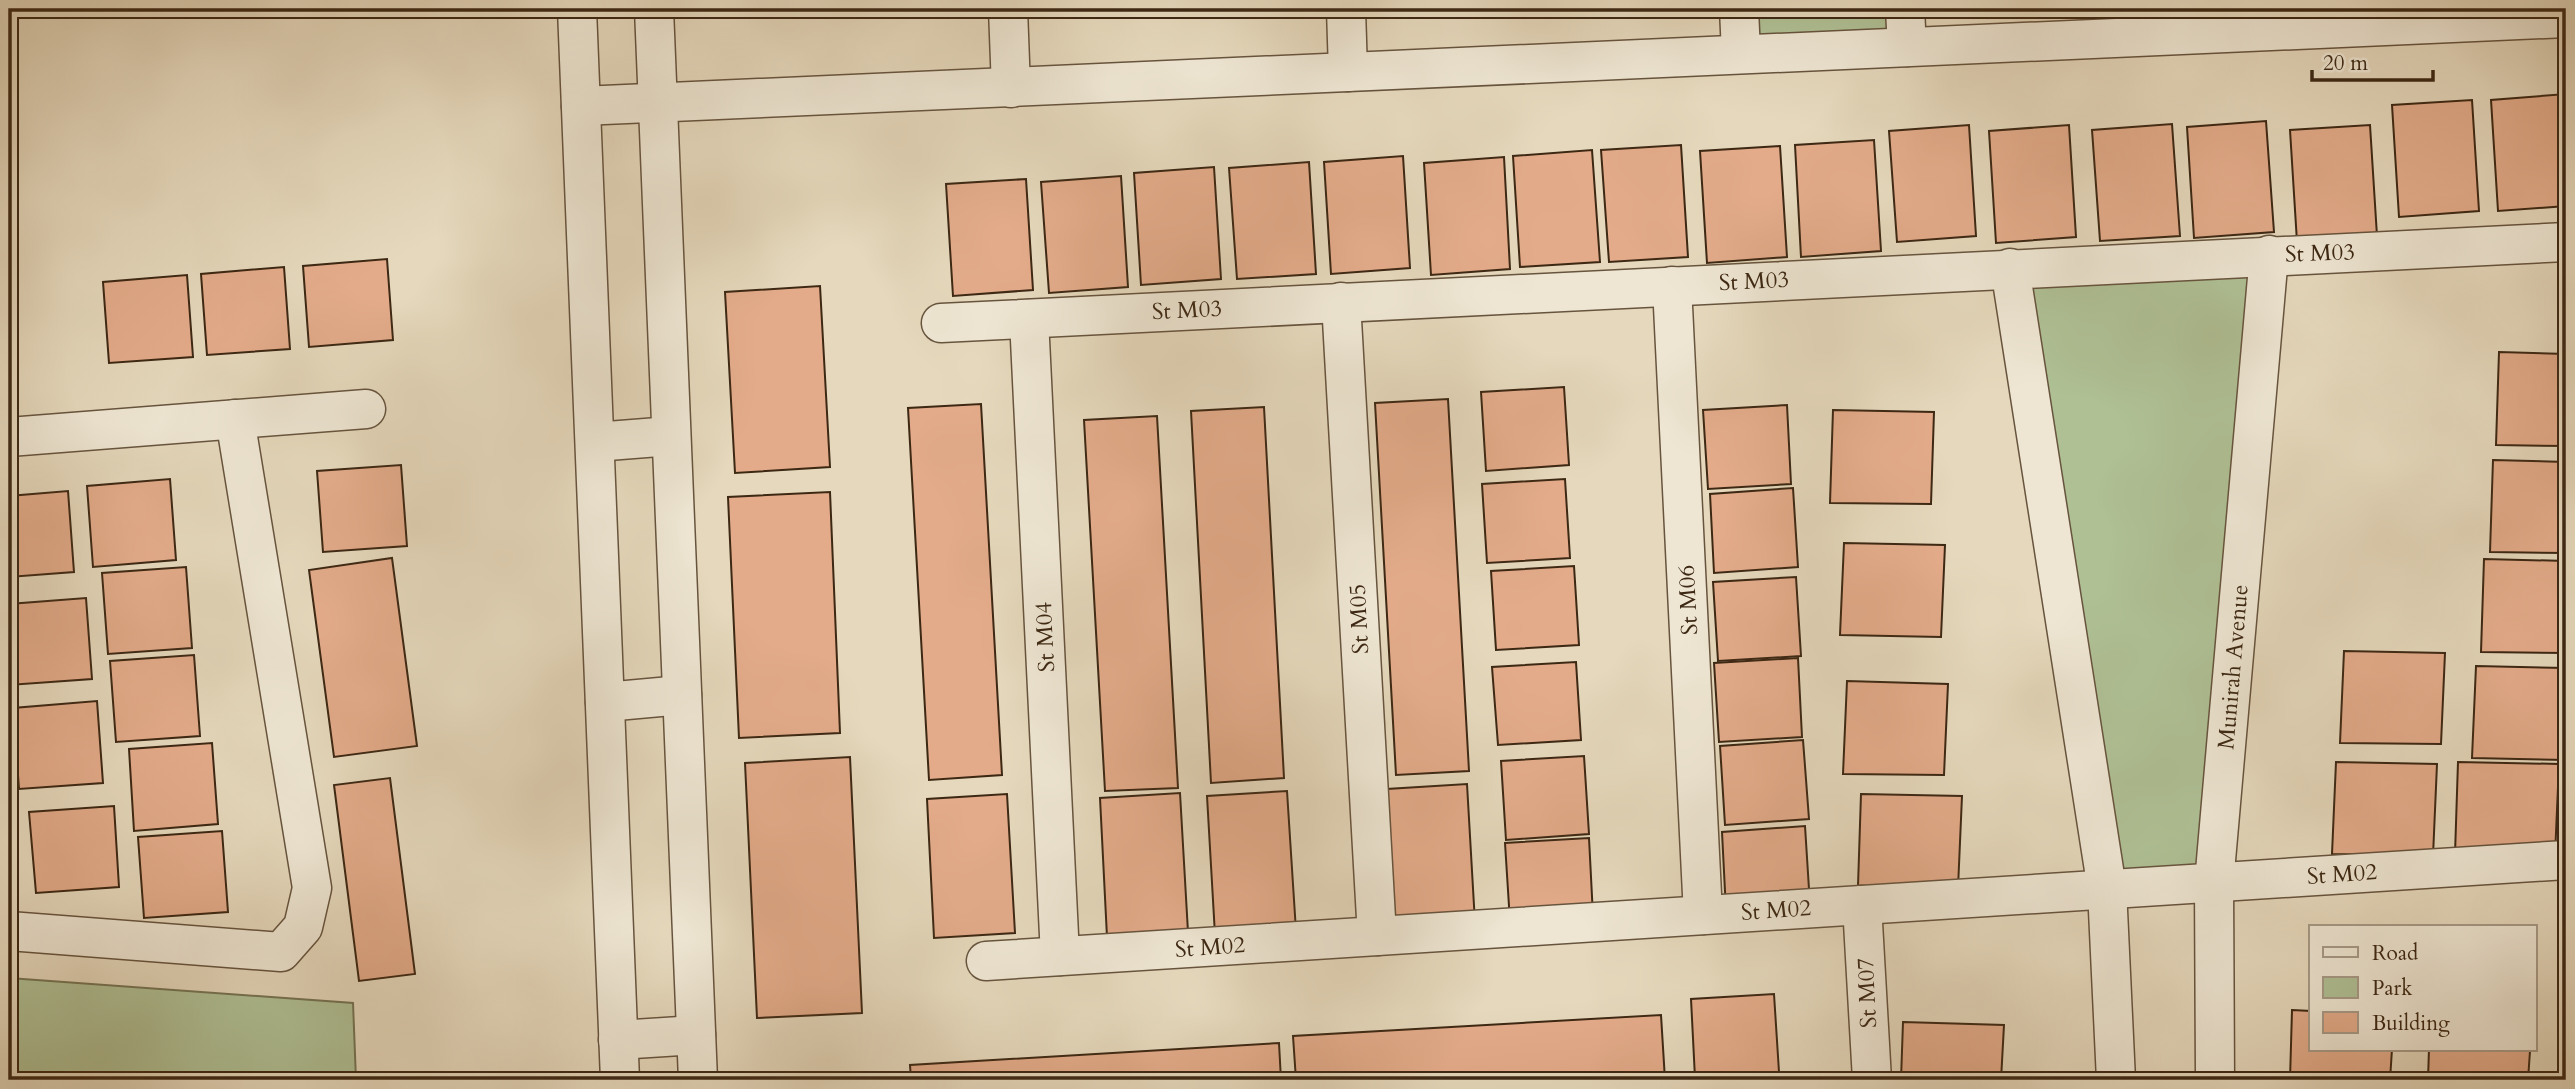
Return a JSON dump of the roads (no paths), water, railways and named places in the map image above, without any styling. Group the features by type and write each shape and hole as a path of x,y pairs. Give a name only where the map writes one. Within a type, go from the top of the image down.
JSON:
{"street":[{"path":"577,9 620,1080"},
{"path":"654,9 698,1080"},
{"path":"1008,9 1011,88"},
{"path":"1346,9 1348,72"},
{"path":"1739,9 1741,53"},
{"path":"1905,9 1907,47"},
{"path":"582,106 1907,47 2280,20 2566,18"},
{"name":"St M03","path":"941,323 2566,242"},
{"name":"Munirah Avenue","path":"2215,1080 2214,883 2269,255"},
{"path":"2010,268 2107,889 2116,1080"},
{"name":"St M06","path":"1672,286 1703,915"},
{"name":"St M05","path":"1342,302 1377,936"},
{"name":"St M04","path":"1029,319 1060,956"},
{"path":"9,437 366,409"},
{"path":"9,931 281,953 303,927 312,888 235,419"},
{"path":"595,442 671,436"},
{"path":"605,702 682,695"},
{"name":"St M02","path":"986,961 2566,860"},
{"name":"St M07","path":"1862,905 1872,1080"},
{"path":"618,1040 696,1035"}]}
